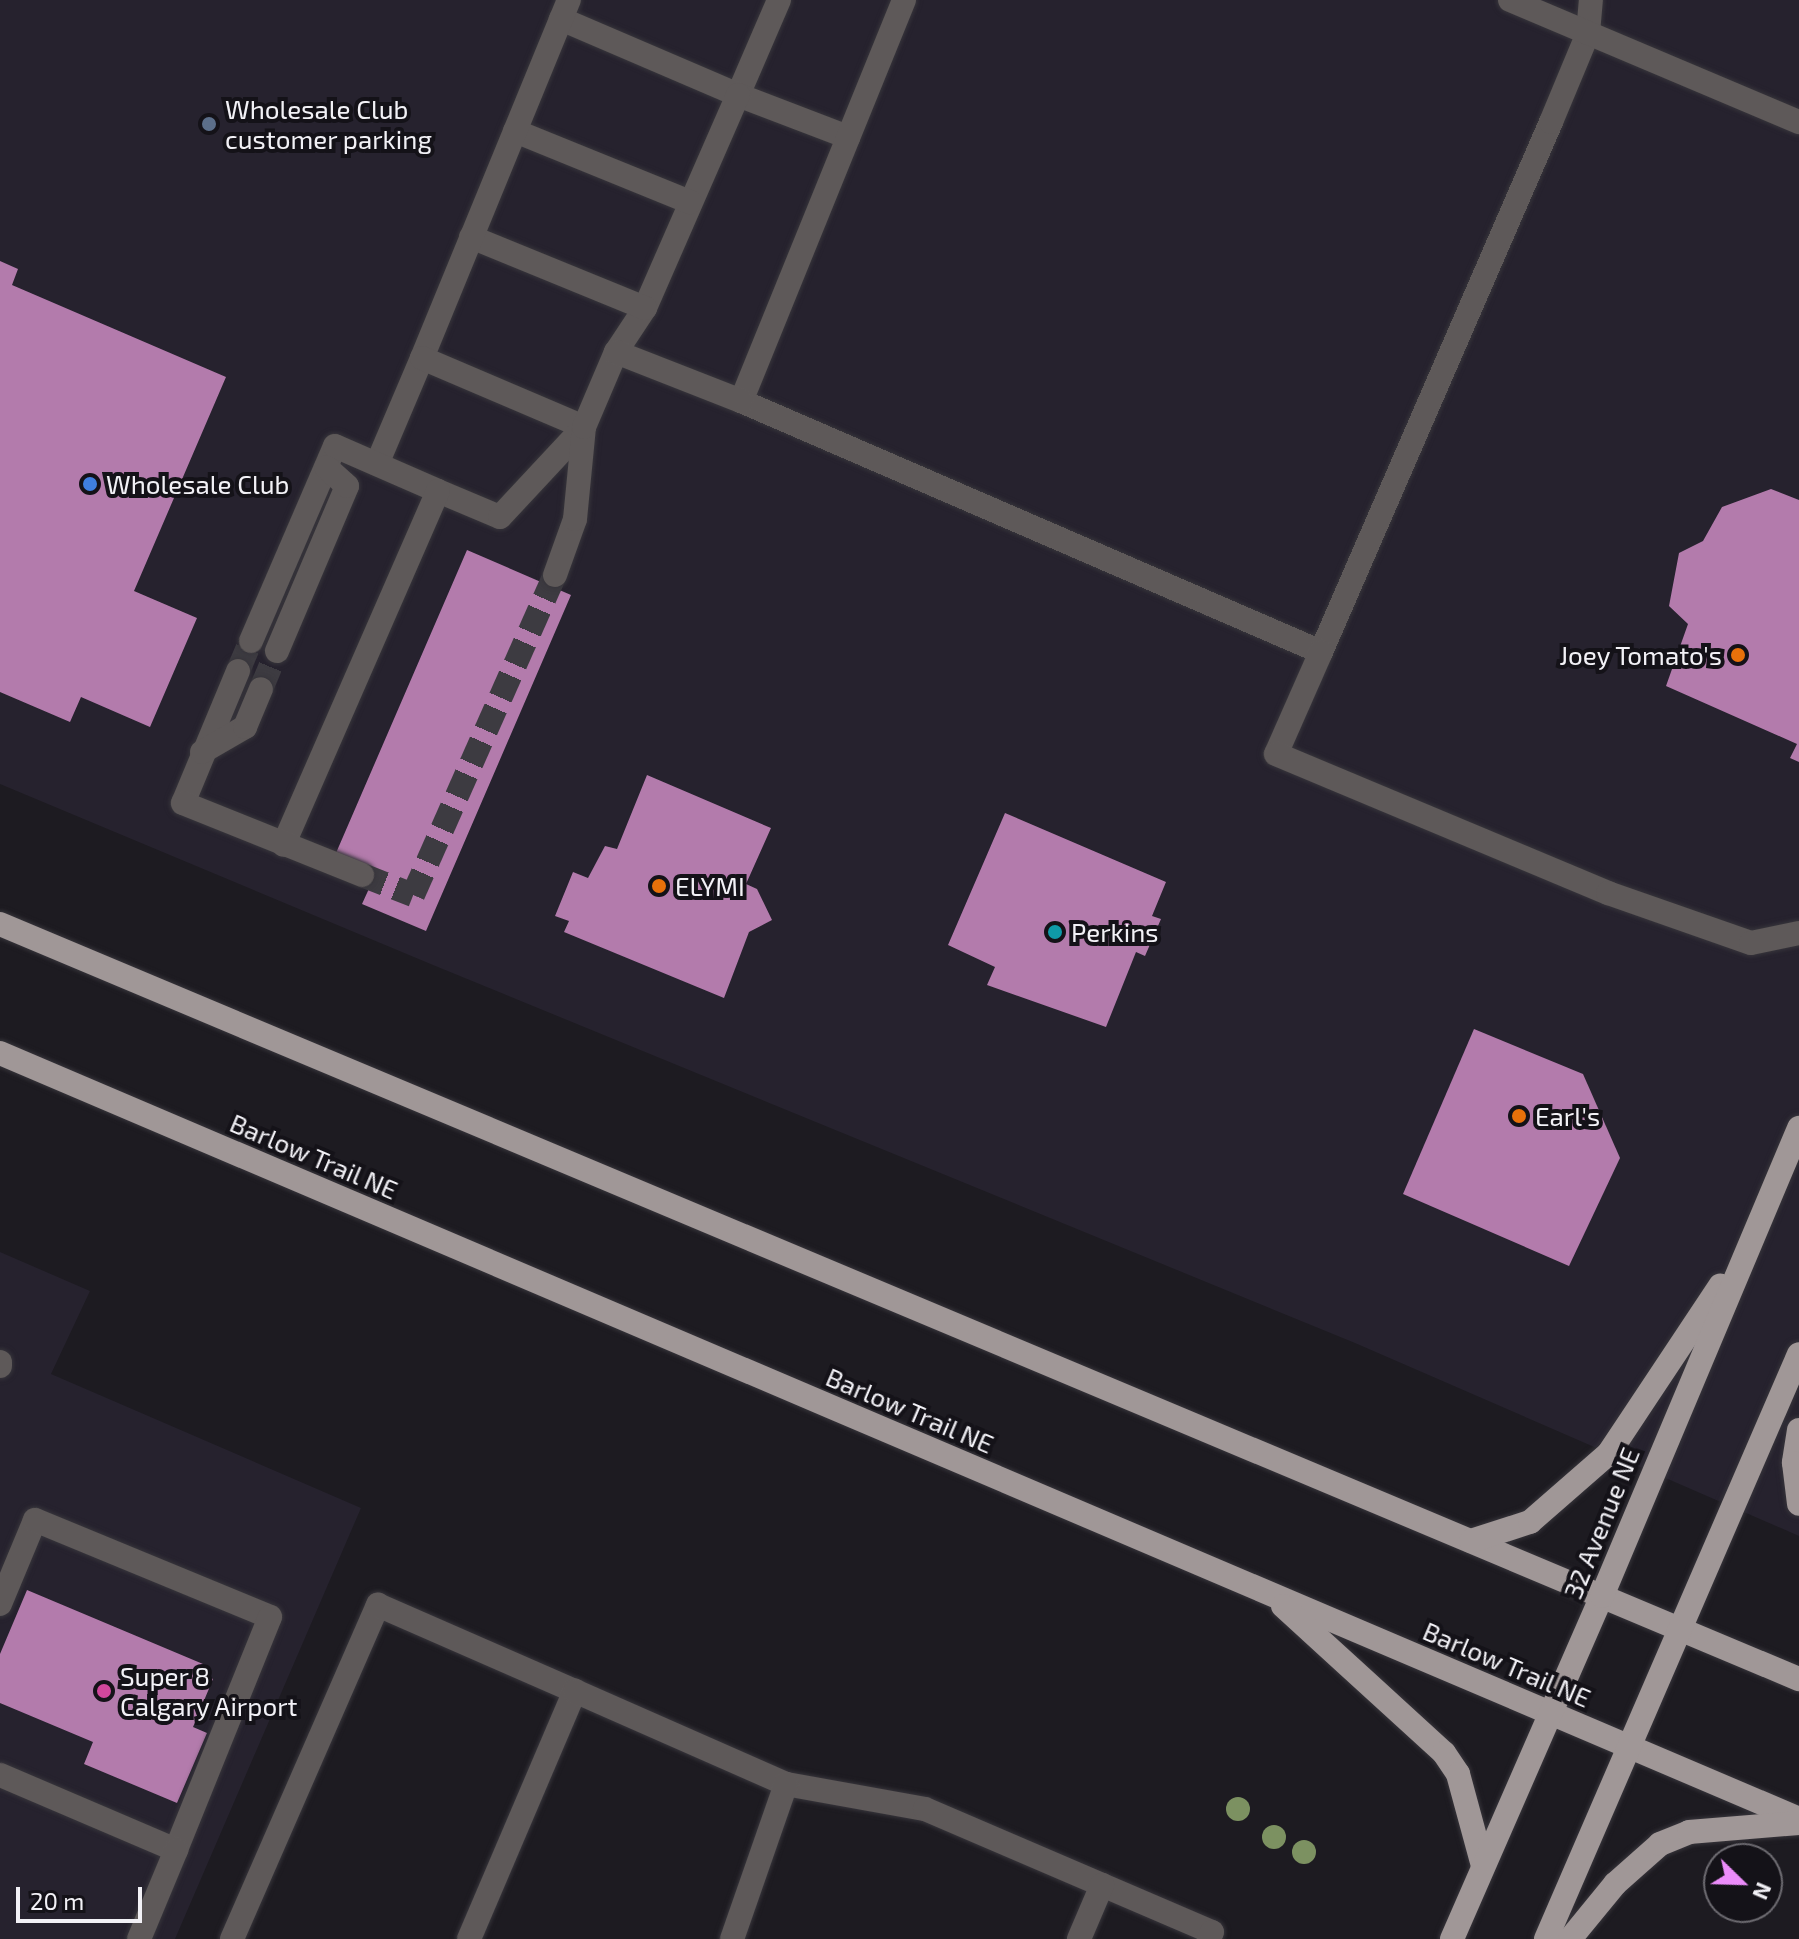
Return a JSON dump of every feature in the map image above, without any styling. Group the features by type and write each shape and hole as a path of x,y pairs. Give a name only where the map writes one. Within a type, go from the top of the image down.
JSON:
{"main road":[{"path":"0,924 1799,1679"},
{"name":"Barlow Trail NE","path":"0,1053 1799,1821"},
{"name":"32 Avenue NE","path":"1452,1939 1602,1596 1799,1128"},
{"path":"1471,1541 1530,1522 1609,1453 1755,1234"},
{"path":"1546,1939 1799,1354"},
{"path":"1799,1430 1794,1463 1799,1504"},
{"path":"1270,1594 1444,1753 1458,1774 1483,1866"},
{"path":"1570,1939 1615,1884 1660,1844 1689,1832 1799,1821"}],"street":[{"path":"555,575 575,519 584,427 616,352 645,308 779,0"},
{"path":"741,401 904,0"},
{"path":"1510,0 1799,122"},
{"path":"1591,0 1588,33 1276,754 1608,893 1751,943 1799,933"},
{"path":"377,464 565,10 738,95 848,137"},
{"path":"515,131 690,202"},
{"path":"471,237 645,308"},
{"path":"616,352 741,401 1321,652"},
{"path":"422,358 584,427"},
{"path":"251,641 335,446 500,517 584,427"},
{"path":"277,651 347,486 326,467"},
{"path":"283,845 438,491"},
{"path":"238,671 183,803 362,875"},
{"path":"202,752 245,727 261,689"},
{"path":"0,1604 35,1520 270,1617 139,1939"},
{"path":"232,1939 378,1605 786,1784 925,1809 1212,1932 1209,1939"},
{"path":"469,1939 575,1691"},
{"path":"0,1775 176,1850"},
{"path":"732,1939 786,1784"},
{"path":"1079,1939 1102,1885"}],"shaded area":[{"path":"0,0 1799,0 1799,1536 1355,1343 0,784"},
{"path":"0,1252 90,1291 51,1374 361,1508 175,1939 0,1939"}],"building":[{"name":"Wholesale Club","path":"0,261 18,269 12,285 226,377 134,591 197,618 150,727 81,697 70,722 0,692"},
{"name":"Joey Tomato's","path":"1771,489 1799,500 1799,762 1790,758 1797,744 1666,686 1688,624 1669,606 1679,553 1703,541 1722,507"},
{"path":"467,550 571,595 426,931 362,904 377,871 336,853"},
{"name":"ELYMI","path":"647,775 771,828 746,884 757,889 772,920 749,932 724,998 564,932 569,921 555,916 573,872 588,878 605,846 617,849"},
{"name":"Perkins","path":"1005,813 1166,882 1152,916 1161,919 1145,956 1136,952 1106,1027 987,985 995,967 948,945"},
{"name":"Earl's","path":"1474,1029 1583,1074 1620,1158 1569,1266 1403,1194"},
{"name":"Super 8 Calgary Airport","path":"27,1590 203,1664 200,1673 213,1679 193,1727 207,1733 177,1803 84,1764 93,1742 0,1703 0,1654"}],"tunnel":[{"path":"362,875 413,895 555,575"},
{"path":"238,671 251,641"},
{"path":"261,689 277,651"}],"place":[{"name":"Wholesale Club customer parking","path":"209,124"},
{"name":"Wholesale Club","path":"90,484"},
{"name":"Joey Tomato's","path":"1738,655"},
{"name":"ELYMI","path":"659,886"},
{"name":"Perkins","path":"1055,932"},
{"name":"Earl's","path":"1519,1116"},
{"name":"Super 8 Calgary Airport","path":"104,1691"}]}
